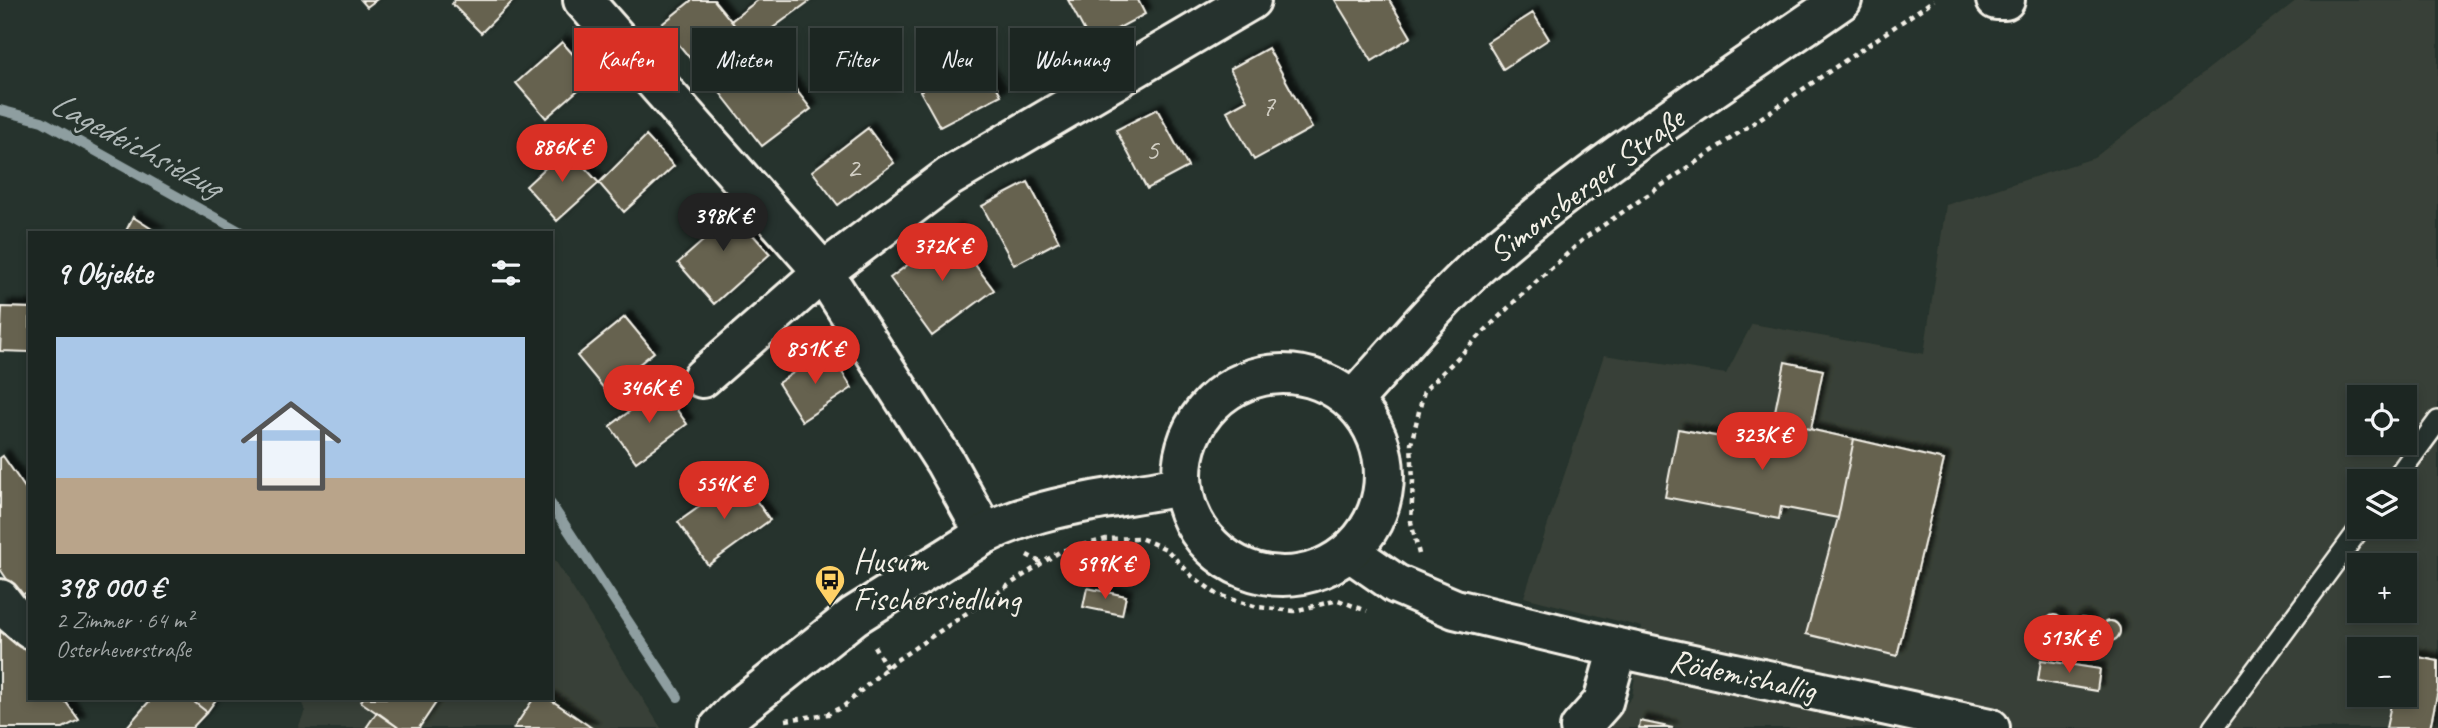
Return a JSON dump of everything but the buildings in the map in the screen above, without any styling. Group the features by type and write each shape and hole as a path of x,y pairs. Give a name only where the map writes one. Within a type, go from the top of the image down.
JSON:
{"street":[{"path":"583,0 823,272 945,462 985,534"},
{"path":"702,378 823,272 949,177 1251,0"},
{"name":"Simonsberger Straße","path":"1354,399 1487,258 1580,183 1843,0"},
{"path":"1996,0 2005,0"},
{"path":"1268,374 1306,376 1354,399 1366,416 1382,450 1384,488 1373,523 1350,552 1317,571 1281,576 1244,569 1213,547 1191,517 1180,486 1187,444 1205,411 1233,387 1268,374"},
{"path":"727,719 854,616 1004,524 1091,500 1180,486"},
{"name":"Rödemishallig","path":"1350,552 1396,584 1455,609 1618,648 1990,728"},
{"path":"0,599 28,627"},
{"path":"1580,728 1603,702 1618,648"}],"lane":[{"path":"2403,469 2438,421"},
{"path":"2213,728 2352,539"}],"path":[{"path":"727,719 769,722 828,714 844,706 892,663 1061,551 1106,539 1140,538 1166,549 1192,576 1218,595 1257,607 1294,611 1338,600 1368,612 1396,584 1420,552 1411,522 1411,444 1424,391 1516,300 1586,237 1934,0"}],"shaded area":[{"path":"2297,0 2438,0 2438,728 1607,728 1632,697 1642,627 1524,597 1604,355 1726,374 1752,324 1924,354 1946,205 2094,158"},
{"path":"553,557 661,728 298,728 305,711 301,700 553,700"}],"waterway":[{"name":"Lagedeichsielzug","path":"0,110 42,121 239,231"},
{"name":"Lagedeichsielzug","path":"553,507 678,697"}],"place":[{"name":"Husum Fischersiedlung","path":"830,607"}]}
